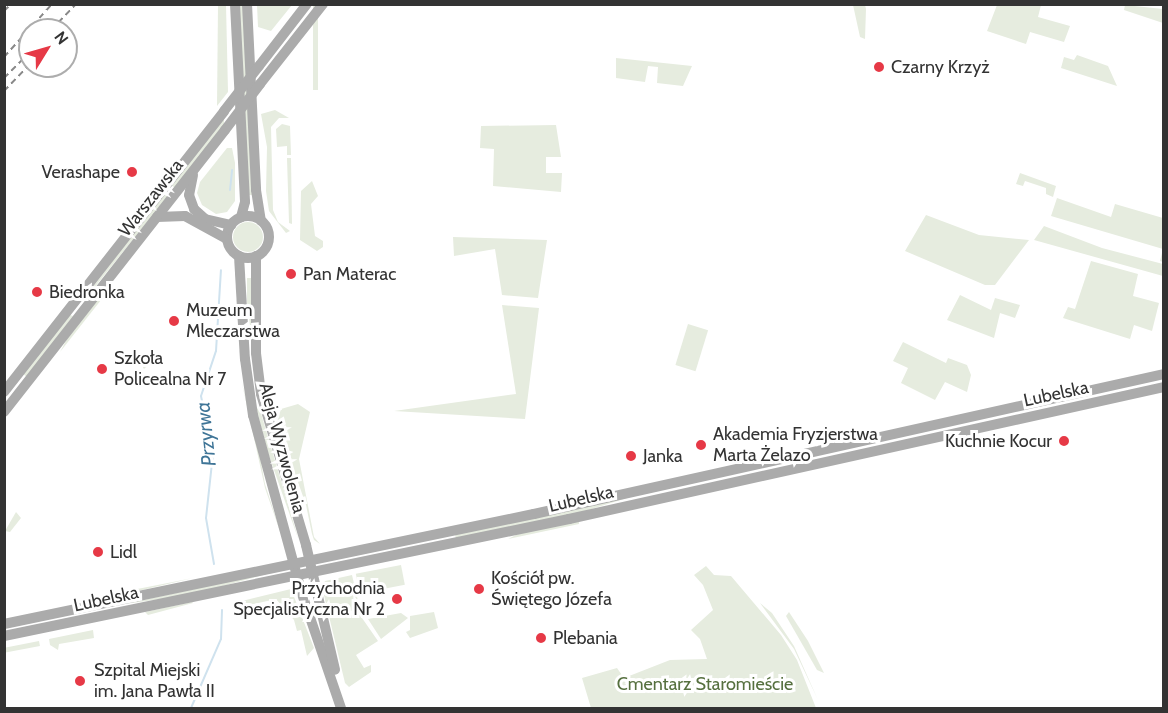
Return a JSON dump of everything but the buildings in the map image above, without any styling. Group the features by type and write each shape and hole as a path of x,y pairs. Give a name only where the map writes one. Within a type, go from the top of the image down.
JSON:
{"main road":[{"path":"227,239 231,225 241,217 244,193 236,4"},
{"path":"157,217 185,216 227,239 239,256 256,256 268,241 261,221 256,190 247,4"},
{"name":"Warszawska","path":"4,392 308,4"},
{"name":"Warszawska","path":"4,412 323,4"},
{"path":"197,166 189,189 194,209 205,219 231,225"},
{"path":"241,217 261,221"},
{"name":"Aleja Wyzwolenia","path":"239,256 249,393 297,564 298,576 343,708"},
{"name":"Aleja Wyzwolenia","path":"256,256 256,352 261,394 310,561 343,708"},
{"name":"Lubelska","path":"4,624 297,564 1164,374"},
{"name":"Lubelska","path":"4,636 312,573 1164,387"},
{"path":"1050,399 1055,404 1051,411"},
{"path":"114,601 117,614"}],"green space":[{"path":"257,4 292,5 271,31 258,27"},
{"path":"218,5 226,5 228,92 217,106"},
{"path":"239,5 243,5 252,195 249,195"},
{"path":"313,5 318,5 318,90 313,90"},
{"path":"853,5 865,5 865,39 860,37"},
{"path":"997,5 1041,5 1038,17 1070,26 1064,42 1030,32 1026,44 987,31"},
{"path":"1125,5 1163,9 1163,23 1124,10"},
{"path":"1077,55 1108,66 1117,86 1061,68 1064,57 1074,60"},
{"path":"616,58 692,66 683,86 657,83 658,67 648,66 645,82 616,78"},
{"path":"275,110 289,118 279,118 271,127 273,210 278,222 290,231 286,233 269,211 266,191 267,147 261,114"},
{"path":"224,118 224,125 175,188 171,185"},
{"path":"282,124 290,126 291,155 287,155 287,146 277,147 276,129"},
{"path":"556,125 561,157 546,157 546,173 562,173 561,192 493,186 494,149 480,148 481,126"},
{"path":"227,148 232,148 235,163 235,201 227,212 216,214 202,205 197,193 200,182"},
{"path":"287,158 291,158 292,224 289,223"},
{"path":"1020,173 1056,186 1053,197 1046,194 1046,188 1025,181 1023,186 1016,184"},
{"path":"312,181 318,196 311,204 315,236 323,241 323,247 317,251 300,240 301,191"},
{"path":"164,194 168,196 90,293 89,292"},
{"path":"1057,198 1111,217 1115,204 1163,218 1163,249 1051,216"},
{"path":"926,215 979,235 1029,240 995,285 985,285 905,251"},
{"path":"248,222 259,226 263,237 259,248 248,252 237,248 233,237 237,226"},
{"path":"1044,226 1102,248 1163,264 1163,276 1034,240"},
{"path":"453,237 547,240 538,298 502,295 495,249 454,256"},
{"path":"1091,261 1138,274 1133,296 1159,303 1152,331 1134,325 1130,339 1063,318 1068,307 1075,309"},
{"path":"247,278 251,278 251,334 247,302"},
{"path":"101,295 105,295 60,352 68,337"},
{"path":"960,295 991,310 995,298 1020,305 1015,318 1000,313 994,338 947,320"},
{"path":"502,305 539,308 525,419 394,411 516,394"},
{"path":"70,315 73,316 27,377 23,374"},
{"path":"688,324 708,330 696,371 675,365"},
{"path":"903,342 946,363 948,358 967,365 971,375 967,392 945,382 935,400 901,383 908,368 893,361"},
{"path":"154,351 157,356 144,369 141,364"},
{"path":"241,379 265,484 285,546 265,488"},
{"path":"298,404 310,412 299,459 314,537 320,544 314,540 306,505 277,422 281,409"},
{"path":"256,407 260,410 299,541 268,453"},
{"path":"640,494 572,515 456,539 455,534"},
{"path":"16,512 21,518 10,532 5,531"},
{"path":"579,521 579,524 508,539 520,533"},
{"path":"401,565 405,585 360,593 356,574"},
{"name":"Cmentarz Staromieście","path":"706,566 714,575 731,576 781,635 797,660 816,708 591,708 582,678 617,668 624,678 670,660 707,659 700,639 691,630 713,610 703,585 694,575"},
{"path":"274,572 190,595 125,604"},
{"path":"352,575 362,618 378,641 356,655 364,668 371,665 371,672 349,687 345,683 322,587 325,581"},
{"path":"193,578 121,595 117,593"},
{"path":"291,589 314,648 307,656 301,630 297,631 294,620 276,599 245,606 242,601"},
{"path":"192,602 148,615 145,612"},
{"path":"760,603 772,613 794,646 818,700 794,649"},
{"path":"434,612 438,628 410,638 406,632 410,630 410,616"},
{"path":"789,612 808,641 824,673 817,670 786,616"},
{"path":"401,613 408,618 381,639 368,619"},
{"path":"93,630 94,638 59,644 58,650 50,645 49,639"},
{"path":"39,641 40,646 6,653 5,648"}],"waterway":[{"name":"Przyrwa","path":"230,190 232,170"},
{"name":"Przyrwa","path":"214,564 206,518 213,454 201,396 216,351 221,270"},
{"name":"Przyrwa","path":"191,708 221,639 222,610"}],"railway":[{"path":"4,11 11,4"},
{"path":"4,57 52,4"},
{"path":"63,18 76,4"},
{"path":"4,78 18,64"},
{"path":"4,91 18,76"}],"place":[{"name":"Czarny Krzyż","path":"879,67"},
{"name":"Verashape","path":"132,172"},
{"name":"Pan Materac","path":"291,274"},
{"name":"Biedronka","path":"37,292"},
{"name":"Muzeum Mleczarstwa","path":"174,321"},
{"name":"Szkoła Policealna Nr 7","path":"102,369"},
{"name":"Kuchnie Kocur","path":"1064,441"},
{"name":"Akademia Fryzjerstwa Marta Żelazo","path":"701,445"},
{"name":"Janka","path":"631,456"},
{"name":"Lidl","path":"98,552"},
{"name":"Kościół pw. Świętego Józefa","path":"479,589"},
{"name":"Przychodnia Specjalistyczna Nr 2","path":"397,599"},
{"name":"Plebania","path":"541,638"},
{"name":"Szpital Miejski im. Jana Pawła II","path":"80,681"}]}
